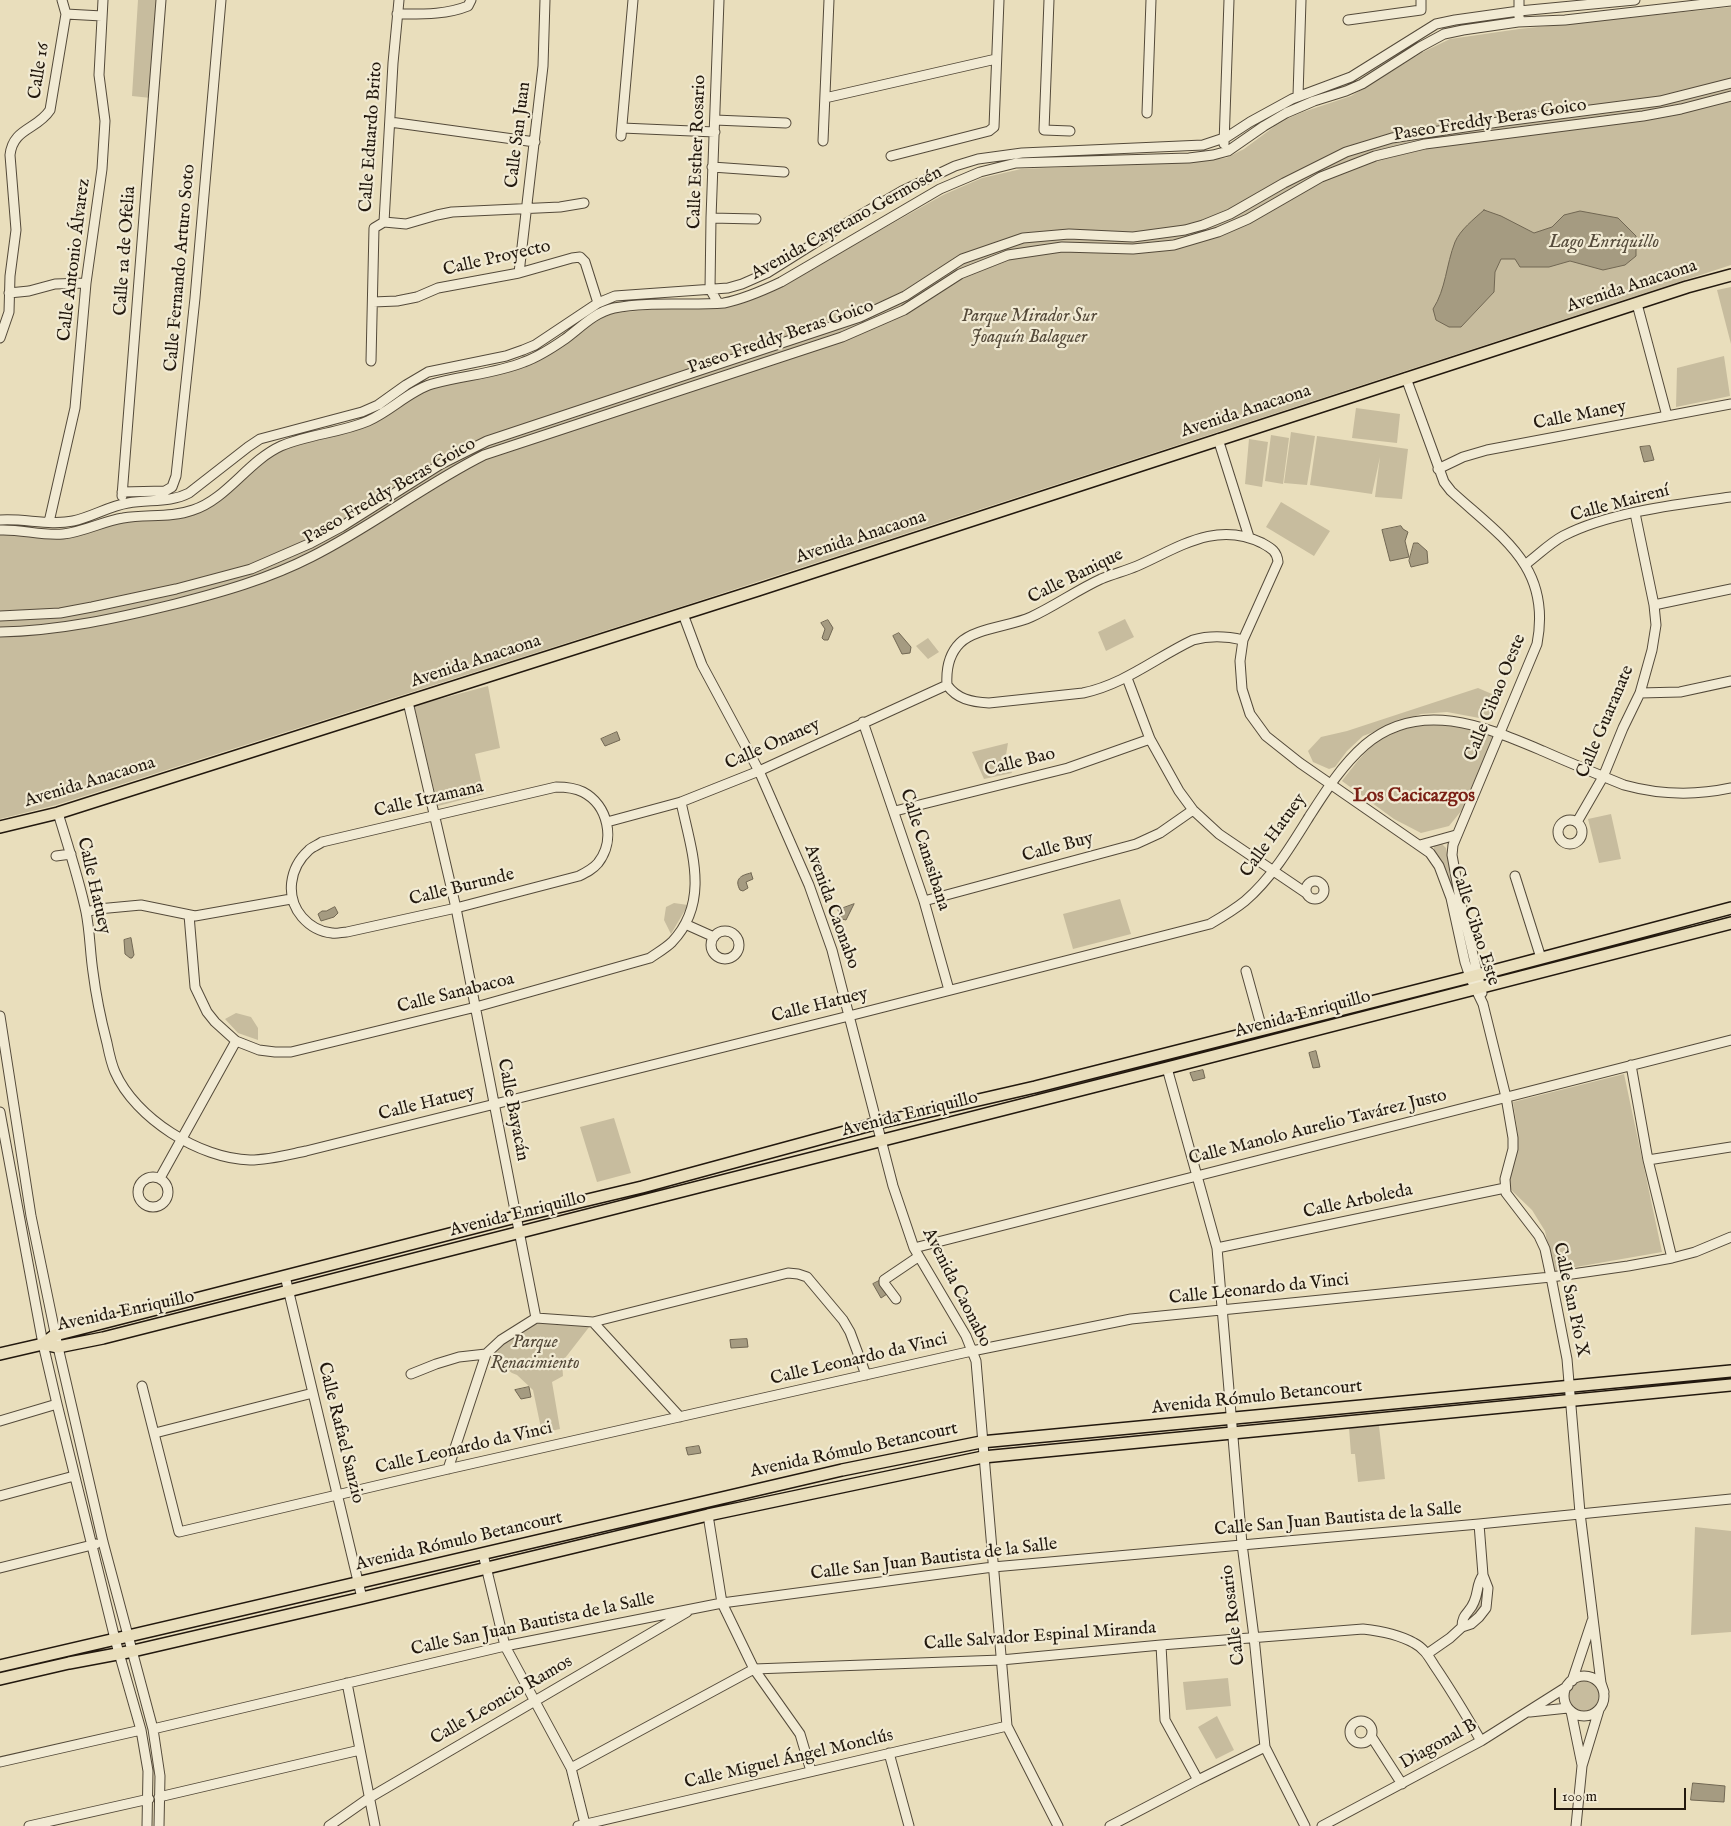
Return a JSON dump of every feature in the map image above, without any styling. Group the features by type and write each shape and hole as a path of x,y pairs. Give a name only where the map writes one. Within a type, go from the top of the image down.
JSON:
{"main road":[{"name":"Avenida Anacaona","path":"0,827 58,813 684,614 1687,287 1731,275"},
{"name":"Avenida Enriquillo","path":"44,1344 285,1276 642,1187 878,1123 1035,1087 1474,976 1731,908"},
{"name":"Avenida Enriquillo","path":"57,1341 103,1338 288,1292 1731,923"},
{"path":"1035,1087 1039,1100"},
{"path":"0,1354 44,1344"},
{"name":"Avenida Rómulo Betancourt","path":"0,1666 829,1473 981,1442 1731,1371"},
{"name":"Avenida Rómulo Betancourt","path":"0,1679 133,1651 362,1598 708,1515 983,1457 1731,1385"}],"street":[{"name":"Calle 16","path":"0,338 9,292 16,230 10,155 11,145 15,138 46,116 50,110 66,14 62,0"},
{"name":"Calle Antonio Álvarez","path":"49,522 75,408 86,284 102,169 105,128 99,75 103,0"},
{"name":"Calle 1a de Ofelia","path":"122,504 160,0"},
{"name":"Calle Fernando Arturo Soto","path":"122,492 165,491 172,487 176,476 195,298 221,0"},
{"name":"Calle Eduardo Brito","path":"371,361 374,228 384,222 399,0"},
{"path":"398,14 428,14 460,10 468,6 471,0"},
{"name":"Calle San Juan","path":"519,273 543,66 545,0"},
{"path":"633,0 621,132 714,132"},
{"name":"Calle Esther Rosario","path":"710,289 712,167 719,0"},
{"path":"823,141 829,0"},
{"path":"890,156 989,131 994,128 1000,0"},
{"path":"1049,0 1044,130 1070,131"},
{"path":"1147,113 1151,0"},
{"path":"1224,152 1229,0"},
{"path":"1298,96 1302,0"},
{"path":"1348,20 1421,10 1421,0"},
{"path":"1518,22 1519,0"},
{"name":"Avenida Cayetano Germosén","path":"0,520 74,521 122,504 172,500 189,493 260,439 362,412 378,405 428,372 506,356 523,350 535,345 598,303 615,296 728,288 752,280 902,191 955,166 978,159 1022,153 1203,145 1224,139 1277,106 1298,96 1351,77 1436,24 1519,11 1635,0"},
{"name":"Avenida Cayetano Germosén","path":"0,530 62,534 76,532 117,519 175,514 195,510 213,500 250,468 279,447 296,440 367,421 384,413 429,385 505,370 526,362 563,340 596,316 612,308 718,303 738,300 781,282 940,189 980,172 1016,163 1190,158 1224,152 1286,114 1314,101 1362,84 1420,46 1444,34 1518,22 1565,20 1731,1"},
{"path":"66,14 102,16"},
{"path":"825,98 996,59"},
{"name":"Paseo Freddy Beras Goico","path":"5,616 60,613 92,607 176,589 250,570 311,543 441,464 487,441 860,317 905,296 962,259 1023,238 1069,234 1133,238 1185,230 1230,214 1284,183 1346,152 1392,138 1660,101 1731,83"},
{"name":"Paseo Freddy Beras Goico","path":"5,631 69,626 114,618 198,598 270,575 310,558 348,537 435,482 484,455 842,337 904,310 960,274 1008,255 1062,247 1133,249 1174,245 1218,232 1248,219 1321,178 1375,156 1433,143 1643,116 1681,109 1731,96"},
{"path":"715,120 786,123"},
{"path":"390,122 535,142"},
{"path":"712,167 784,172"},
{"path":"384,222 406,224 437,214 452,212 560,207 584,203"},
{"path":"711,218 756,219"},
{"name":"Calle Proyecto","path":"373,302 417,297 438,288 519,273 580,257 585,262 598,303"},
{"path":"9,292 29,291 55,284 86,284"},
{"path":"710,289 718,303"},
{"path":"1637,304 1667,416"},
{"name":"Calle Cibao Oeste","path":"1406,378 1444,482 1451,491 1515,550 1526,564 1539,600 1540,626 1537,644 1477,790 1456,835 1452,855 1474,976 1478,987"},
{"name":"Calle Maney","path":"1438,469 1463,457 1487,450 1731,404"},
{"path":"1218,439 1249,537"},
{"name":"Calle Mairení","path":"1526,564 1561,537 1584,526 1635,513 1731,497"},
{"name":"Calle Guaranate","path":"1577,822 1603,777 1640,693 1652,650 1656,625 1654,605 1635,513"},
{"name":"Calle Banique","path":"947,685 947,667 952,654 960,643 970,636 1030,618 1101,579 1137,566 1173,548 1198,539 1215,535 1249,537"},
{"name":"Calle Cibao Este","path":"1249,537 1273,549 1277,555 1278,562 1243,640 1240,661 1242,689 1250,714 1266,736 1300,763 1420,844 1430,853 1439,866 1451,898 1474,976"},
{"path":"1654,605 1731,589"},
{"name":"Avenida Caonabo","path":"684,614 702,665 759,771 809,885 832,950 893,1186 916,1252 966,1336 972,1351 978,1376 981,1442 1007,1726 1058,1826"},
{"path":"5,616 5,631"},
{"path":"947,685 952,693 961,698 988,703 1083,694 1127,678 1193,640 1205,636 1219,636 1243,640"},
{"path":"1127,678 1150,739 1178,790 1193,810 1219,834 1306,893"},
{"path":"1640,693 1680,692 1731,681"},
{"name":"Calle Onaney","path":"607,822 681,802 759,771 947,685"},
{"name":"Calle Bayacán","path":"408,702 456,908 536,1318"},
{"name":"Calle Hatuey","path":"58,813 86,912 102,1026 115,1072 137,1104 155,1121 183,1139 232,1158 264,1159 306,1151 1210,924 1245,902 1259,888 1331,784 1364,745 1382,733 1407,724 1428,720 1450,720 1468,723 1500,733 1603,777 1645,791 1667,794 1691,794 1731,788"},
{"name":"Calle Canasibana","path":"863,722 895,811 924,901 949,990"},
{"name":"Calle Bao","path":"895,811 1068,768 1150,739"},
{"name":"Calle Itzamana","path":"291,899 291,887 295,869 309,850 322,842 556,787 572,788 583,792 595,800 607,822"},
{"name":"Calle Sanabacoa","path":"189,915 195,987 207,1012 236,1041 259,1050 291,1052 476,1006 650,958 672,942 685,924 695,900 696,869 681,802"},
{"name":"Calle Buy","path":"924,901 1136,844 1160,833 1193,810"},
{"name":"Calle Burunde","path":"291,899 305,921 318,929 332,933 347,932 456,908 579,876 590,871 599,862 605,848 608,835 607,822"},
{"path":"1420,844 1456,835"},
{"path":"56,856 71,854"},
{"path":"1515,876 1540,958"},
{"path":"86,912 140,905 189,915 204,915 291,899"},
{"path":"685,924 714,937"},
{"path":"1246,971 1262,1029"},
{"name":"Calle Cibao Este","path":"1478,987 1506,1096"},
{"path":"0,1016 22,1160 57,1341 103,1542 153,1729 160,1776 159,1826"},
{"name":"Calle Manolo Aurelio Tavárez Justo","path":"896,1298 884,1283 884,1280 916,1252 1197,1176 1731,1040"},
{"path":"160,1178 236,1041"},
{"path":"1631,1065 1648,1160 1672,1258"},
{"name":"Calle Rosario","path":"1167,1068 1217,1248 1242,1544 1265,1747 1305,1826"},
{"path":"1505,1188 1505,1179 1513,1144 1506,1096"},
{"path":"0,1112 4,1164 57,1404 115,1639 141,1730 148,1771 149,1799 147,1826"},
{"path":"1648,1160 1731,1148"},
{"path":"4,1164 22,1160"},
{"name":"Calle Arboleda","path":"1217,1248 1505,1188"},
{"name":"Calle San Pío X","path":"1505,1188 1508,1197 1539,1236 1545,1249 1551,1277 1567,1359 1580,1513 1600,1683 1604,1692"},
{"name":"Calle Leonardo da Vinci","path":"155,1433 179,1532 448,1469 972,1351 1131,1319 1551,1277 1672,1258 1695,1252 1731,1237"},
{"path":"448,1469 486,1354 501,1340 536,1318 593,1322 788,1273 798,1274 807,1277 843,1320 850,1332 866,1375"},
{"name":"Calle Rafael Sanzio","path":"285,1276 362,1598"},
{"path":"593,1322 680,1417"},
{"path":"410,1374 451,1360 486,1354"},
{"path":"142,1386 155,1433 313,1393"},
{"path":"0,1421 57,1404"},
{"path":"1068,1434 1070,1449"},
{"path":"829,1473 832,1488"},
{"path":"0,1496 74,1476"},
{"name":"Calle San Juan Bautista de la Salle","path":"153,1729 505,1646 722,1603 992,1567 1478,1524 1731,1499"},
{"path":"708,1515 722,1603 754,1669 800,1734 811,1771"},
{"path":"1427,1654 1445,1643 1462,1626 1471,1624 1486,1608 1488,1588 1484,1575 1478,1524"},
{"path":"0,1568 103,1542"},
{"path":"483,1554 505,1646 571,1768 582,1825"},
{"name":"Calle Leoncio Ramos","path":"329,1826 369,1798 694,1608"},
{"name":"Calle San Pío X","path":"1570,1683 1593,1618"},
{"name":"Calle Salvador Espinal Miranda","path":"571,1768 754,1669 1001,1660 1254,1637 1369,1630 1382,1631 1415,1643 1427,1654 1446,1681 1481,1741"},
{"path":"1162,1645 1165,1720 1198,1780"},
{"path":"1576,1826 1582,1766 1599,1710 1603,1704 1604,1692 1597,1681 1584,1676 1570,1683 1565,1698 1582,1766"},
{"path":"347,1683 375,1826"},
{"name":"Diagonal B","path":"1322,1826 1481,1741 1570,1683"},
{"path":"1522,1713 1540,1710 1569,1710 1575,1714 1588,1716 1599,1710"},
{"name":"Calle Miguel Ángel Monclús","path":"582,1825 1007,1726"},
{"path":"0,1762 141,1730"},
{"path":"1371,1736 1402,1784"},
{"path":"1110,1826 1265,1747"},
{"path":"159,1796 360,1750"},
{"path":"889,1753 909,1826"},
{"path":"29,1826 149,1799"}],"green space":[{"path":"138,0 156,0 151,98 132,96"},
{"name":"Parque Mirador Sur Joaquín Balaguer","path":"1731,7 1731,265 683,606 56,805 0,819 0,531 62,538 73,537 125,521 188,516 202,511 227,494 274,455 287,448 371,424 426,391 445,384 503,373 526,366 549,354 602,318 614,313 745,301 758,297 783,285 943,195 982,178 1021,169 1168,163 1226,158 1244,149 1289,118 1351,96 1423,52 1450,39 1519,29"},
{"path":"1731,287 1731,344 1717,290"},
{"path":"1724,356 1730,396 1676,407 1677,368"},
{"path":"1356,408 1400,414 1397,443 1352,438"},
{"path":"1291,432 1315,436 1307,485 1284,483"},
{"path":"1271,435 1289,438 1283,484 1265,481"},
{"path":"1317,436 1408,449 1402,499 1375,497 1380,457 1372,494 1310,485"},
{"path":"1249,439 1268,442 1262,487 1245,484"},
{"path":"1281,502 1330,531 1314,556 1266,527"},
{"path":"1125,619 1134,637 1106,651 1098,632"},
{"path":"928,638 939,652 928,659 916,646"},
{"path":"488,686 500,748 475,754 484,794 438,806 414,706"},
{"path":"1478,688 1499,697 1490,720 1447,712 1421,714 1363,736 1347,751 1335,767 1329,769 1313,762 1308,751 1321,737 1347,731"},
{"path":"1423,724 1458,727 1493,737 1462,810 1449,826 1421,833 1394,819 1342,781 1360,758 1376,743 1395,732"},
{"path":"1008,743 1006,755 1012,773 984,779 972,752"},
{"path":"1611,814 1621,859 1599,863 1588,819"},
{"path":"1441,843 1446,848 1471,957 1469,963 1462,958 1434,853 1434,845"},
{"path":"1120,899 1131,934 1073,949 1063,914"},
{"path":"674,903 688,905 671,934 664,920 666,907"},
{"path":"236,1013 251,1017 258,1028 258,1040 238,1033 225,1019"},
{"path":"1624,1074 1662,1252 1553,1271 1545,1231 1532,1210 1508,1187 1518,1135 1513,1102"},
{"path":"614,1118 631,1173 597,1182 580,1127"},
{"name":"Parque Renacimiento","path":"536,1318 593,1322 562,1362 563,1376 552,1382 560,1429 542,1433 533,1390 517,1375 486,1354"},
{"path":"1379,1426 1385,1479 1358,1482 1355,1454 1351,1454 1349,1428"},
{"path":"1695,1527 1731,1531 1731,1632 1691,1635"},
{"path":"1484,1582 1485,1605 1477,1614 1464,1622"},
{"path":"1228,1678 1231,1706 1186,1710 1183,1682"},
{"path":"1584,1681 1595,1685 1599,1696 1595,1707 1584,1711 1573,1707 1569,1696 1573,1685"},
{"path":"1217,1716 1234,1750 1216,1759 1198,1727"}],"water":[{"name":"Lago Enriquillo","path":"1484,210 1501,216 1534,233 1552,227 1564,215 1580,211 1618,218 1636,236 1636,256 1625,265 1603,270 1570,261 1549,267 1520,267 1515,259 1501,259 1495,272 1494,292 1461,327 1449,327 1436,320 1433,309 1441,293 1457,238"},
{"path":"1650,446 1654,460 1644,462 1640,447"},
{"path":"1401,526 1408,532 1405,541 1409,557 1390,561 1382,530"},
{"path":"1414,543 1418,543 1427,551 1428,563 1411,567 1409,561"},
{"path":"828,620 833,628 828,640 824,640 822,638 825,629 821,623"},
{"path":"899,633 911,647 910,653 902,654 893,636"},
{"path":"617,732 620,740 605,746 601,739"},
{"path":"751,873 753,879 746,882 748,888 743,891 740,890 738,880 744,875"},
{"path":"854,904 846,920 842,919 838,910"},
{"path":"335,907 338,913 334,917 321,921 318,914"},
{"path":"131,938 134,955 130,958 125,954 124,940"},
{"path":"1316,1051 1320,1067 1313,1068 1309,1053"},
{"path":"1203,1070 1205,1078 1193,1081 1190,1073"},
{"path":"879,1281 887,1294 881,1298 873,1284"},
{"path":"747,1339 748,1347 731,1348 730,1340"},
{"path":"529,1387 531,1397 521,1399 515,1390"},
{"path":"699,1446 701,1453 688,1455 686,1448"},
{"path":"1693,1783 1725,1786 1724,1802 1691,1800"}],"district":[{"name":"Los Cacicazgos","path":"1414,797"}]}
